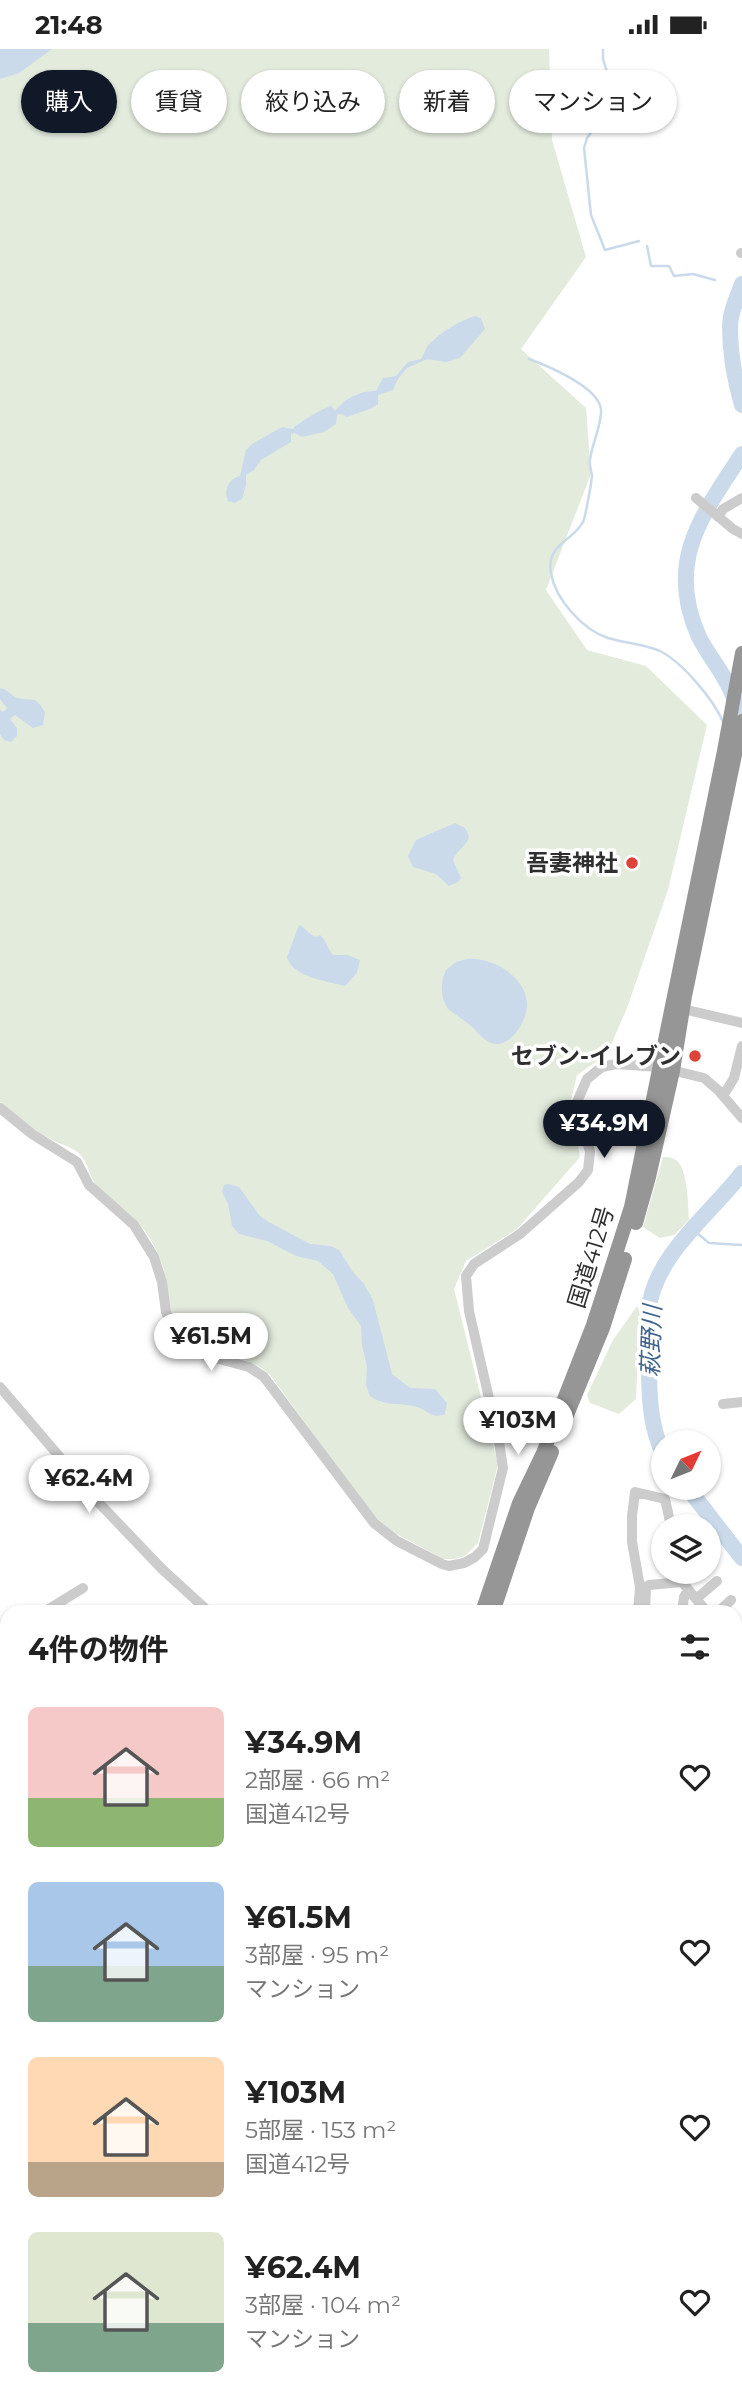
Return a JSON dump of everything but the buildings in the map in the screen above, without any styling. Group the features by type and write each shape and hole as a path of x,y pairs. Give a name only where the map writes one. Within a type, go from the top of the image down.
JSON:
{"highway":[{"name":"国道412号","path":"484,1605 519,1503 593,1325 631,1207 683,1009 729,757 742,654"},
{"name":"国道412号","path":"495,1605 528,1508 603,1328 649,1177 666,1069 729,757 742,721"}],"street":[{"path":"696,498 742,534"},
{"path":"718,517 723,509 742,498"},
{"path":"683,1009 742,1023"},
{"path":"723,1096 734,1078 742,1046"},
{"path":"0,1108 38,1139 77,1162 89,1185 134,1225 154,1257 162,1282 166,1312 183,1340 204,1355 249,1367 264,1377 366,1513 386,1534 449,1566 468,1561 483,1549 503,1468 469,1311 466,1288 468,1271 474,1264 520,1234 579,1182 588,1170 590,1151 578,1102 587,1079 602,1067 616,1064 666,1069 704,1078 742,1118"},
{"path":"0,1387 99,1503 162,1569 201,1605"},
{"path":"723,1404 742,1402"},
{"path":"644,1605 632,1542 635,1492 665,1499 668,1514"},
{"path":"696,1599 714,1584"},
{"path":"645,1605 646,1588 649,1585 685,1586 701,1605"},
{"path":"683,1605 685,1586"},
{"path":"55,1605 83,1588"},
{"path":"726,1605 731,1600"}],"shaded area":[{"path":"0,49 549,49 550,70 509,70 509,133 552,133 586,257 521,349 586,408 591,474 546,590 587,650 646,666 707,725 668,890 627,1008 607,1054 577,1075 570,1104 580,1157 517,1229 466,1261 454,1289 498,1465 478,1543 465,1556 443,1559 395,1533 371,1513 270,1375 248,1361 202,1346 181,1330 172,1312 166,1279 156,1249 133,1218 98,1187 80,1155 50,1139 0,1102"},
{"path":"663,1157 679,1162 682,1169 689,1220 674,1235 660,1238 643,1227"},
{"path":"637,1306 640,1312 636,1399 619,1414 590,1403 587,1395 613,1340"}],"water":[{"path":"0,49 52,49 19,73 0,79"},
{"path":"475,316 481,318 485,329 460,358 446,362 427,359 407,368 393,390 378,395 378,404 372,408 347,417 337,415 336,424 324,432 302,437 291,434 291,442 261,460 254,470 246,475 242,499 234,503 228,501 228,485 240,476 246,450 252,444 282,427 293,429 328,407 331,406 335,411 353,396 376,391 383,378 396,376 408,362 421,359 430,344 441,334"},
{"path":"0,688 20,699 39,703 45,713 43,725 33,728 15,715 10,719 17,728 17,736 11,742 4,740 0,734 0,710 3,712 7,708 0,699"},
{"path":"455,823 465,828 469,836 453,860 461,878 449,886 436,874 413,867 408,856 416,840"},
{"path":"299,925 316,937 320,935 333,955 347,955 360,960 357,973 345,986 303,974 290,964 287,957"},
{"path":"467,959 497,965 521,985 527,1011 521,1025 505,1042 491,1043 445,1004 442,990 446,970 456,962"},
{"path":"224,1185 239,1187 260,1216 267,1221 310,1244 331,1246 339,1250 373,1300 392,1374 410,1388 435,1389 447,1403 445,1414 436,1416 418,1407 386,1403 370,1396 366,1385 367,1367 361,1326 348,1308 333,1274 318,1261 296,1256 267,1241 239,1234 232,1226 228,1204 222,1192"}],"waterway":[{"path":"603,49 607,72 603,117 587,138 584,148 591,215 605,250 639,241"},
{"path":"647,246 651,266 669,266 674,276 693,274 715,280"},
{"name":"萩野川","path":"742,284 732,310 730,327 733,366 742,405"},
{"path":"529,359 585,387 600,404 599,425 590,460 592,478 584,519 578,529 556,549 550,563 558,593 580,621 599,634 654,649 669,656 696,682 723,722"},
{"name":"萩野川","path":"742,454 702,519 693,540 687,562 686,585 689,610 699,637 727,683 742,718"},
{"name":"萩野川","path":"655,1430 650,1399 647,1325 653,1291 672,1254 742,1173"},
{"path":"692,1229 709,1243 742,1245"},
{"name":"萩野川","path":"697,1500 742,1558"}],"place":[{"name":"吾妻神社","path":"632,863"},
{"name":"セブン-イレブン","path":"695,1056"}]}
